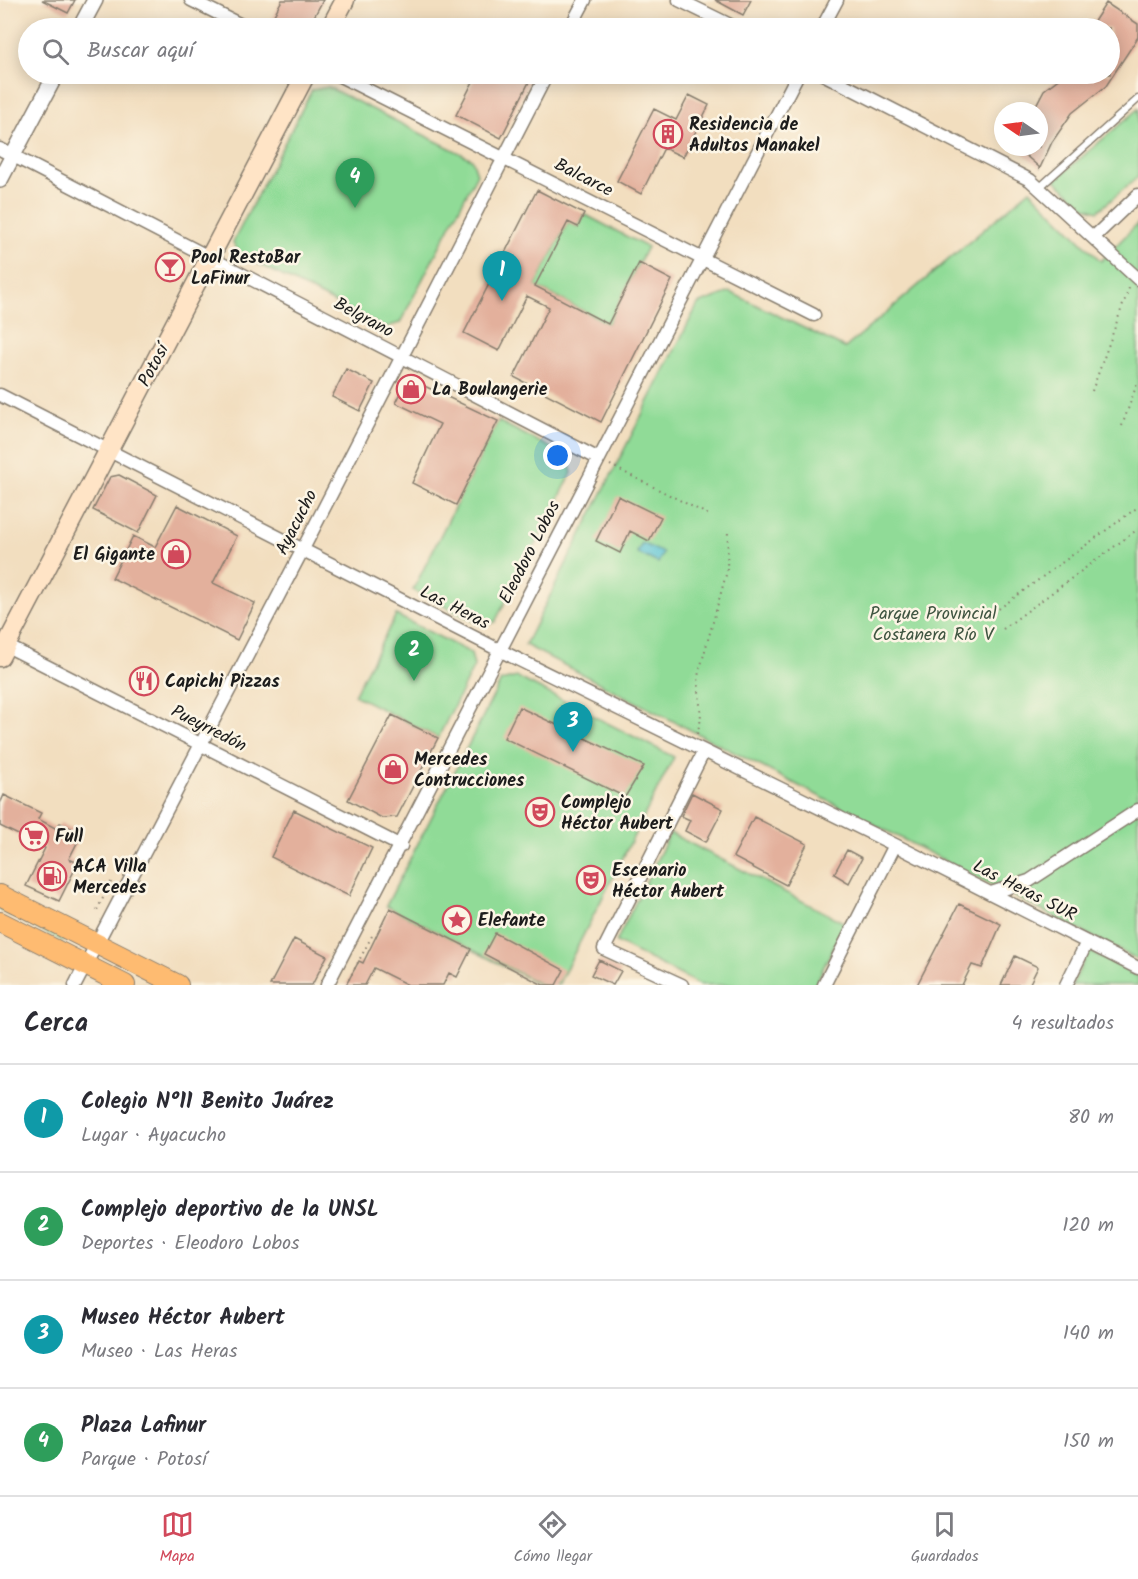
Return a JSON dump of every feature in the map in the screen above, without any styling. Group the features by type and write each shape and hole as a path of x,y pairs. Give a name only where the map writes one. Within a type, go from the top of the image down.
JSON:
{"main road":[{"path":"335,18 345,0"},
{"name":"Potosí","path":"2,648 301,84"},
{"path":"0,895 178,985"},
{"path":"0,922 125,985"}],"street":[{"path":"85,18 95,0"},
{"path":"190,0 227,18"},
{"path":"575,18 585,0"},
{"path":"679,0 716,18"},
{"path":"827,18 837,0"},
{"path":"0,180 6,152 50,84"},
{"name":"Balcarce","path":"356,84 814,315"},
{"name":"Ayacucho","path":"75,985 303,549 542,84"},
{"name":"Eleodoro Lobos","path":"327,985 401,846 597,459 793,84"},
{"path":"842,84 1040,187 1136,276"},
{"name":"Belgrano","path":"6,152 597,459"},
{"path":"1094,237 1138,195"},
{"name":"Las Heras","path":"0,395 499,650 895,845"},
{"name":"Pueyrredón","path":"2,648 200,744 401,846"},
{"path":"682,985 604,949 699,748"},
{"path":"991,893 1029,881 1138,810"},
{"path":"824,985 895,845"},
{"name":"Las Heras SUR","path":"895,845 1138,968"},
{"path":"1066,985 1087,942"}],"lane":[{"path":"1040,187 1138,99"}],"path":[{"path":"1092,391 1136,276"},
{"path":"1122,426 1138,381"},
{"path":"597,459 711,516"},
{"path":"989,616 1138,507"},
{"path":"1003,629 1138,529"},
{"path":"699,748 701,719 698,676 727,571 728,530"},
{"path":"96,914 113,878"},
{"path":"346,985 373,934"}],"green space":[{"path":"328,87 472,159 477,174 400,323 384,328 239,254 233,242 312,90"},
{"path":"1138,109 1138,177 1098,211 1085,207 1055,180"},
{"name":"Parque Provincial Costanera Río V","path":"1030,190 1101,261 1138,223 1138,960 525,645 698,304 730,292 845,348"},
{"path":"584,214 647,247 608,324 535,286 568,222 578,227"},
{"path":"498,421 567,456 572,473 495,622 483,626 413,590"},
{"path":"396,615 471,653 474,666 438,738 354,695"},
{"name":"Complejo Héctor Aubert","path":"517,677 674,757 558,985 541,985 386,906 501,681"},
{"path":"670,833 845,923 815,985 700,985 616,942"},
{"path":"0,905 65,938 63,942 0,910"},
{"path":"1089,951 1138,976 1138,985 1072,985"}],"water":[{"path":"642,543 663,553 658,563 637,553"}],"building":[{"path":"42,0 75,0 68,13"},
{"path":"282,0 323,0 313,18 273,18"},
{"path":"715,0 751,0 743,15"},
{"path":"1106,3 1138,24 1138,37 1120,65 1120,18 1096,18"},
{"path":"472,84 528,84 501,138 456,115"},
{"path":"1052,84 1107,84 1072,113 1048,151 1048,102 1038,102 1044,90"},
{"name":"Residencia de Adultos Manakel","path":"689,95 709,105 683,157 664,148 641,194 617,181 654,109 676,120"},
{"path":"1026,156 1046,156 1039,170 1039,167"},
{"path":"537,190 584,214 578,227 568,222 535,286 608,324 639,263 672,280 601,422 514,377 549,307 527,296 499,351 464,333"},
{"path":"346,369 374,383 360,411 332,397"},
{"path":"414,381 498,421 456,505 412,483 440,424 396,403 404,387"},
{"path":"119,475 157,495 138,533 93,510 110,477"},
{"path":"618,496 661,517 649,541 630,531 620,553 596,541"},
{"path":"177,505 237,536 213,583 255,603 237,640 112,578 133,536 155,547"},
{"path":"519,707 644,766 625,797 504,738"},
{"name":"Mercedes Contrucciones","path":"392,715 438,738 397,817 382,818 348,800"},
{"path":"692,793 723,809 706,842 685,831 690,820 681,816"},
{"path":"4,795 41,813 38,819 57,829 60,823 82,833 69,859 78,863 59,901 26,886 45,848 0,826 0,804"},
{"path":"294,810 372,848 349,896 271,857"},
{"path":"754,817 807,844 786,885 733,857"},
{"path":"847,850 862,858 849,883 834,874"},
{"path":"959,904 1001,924 982,968 972,965 962,985 917,985"},
{"path":"390,908 471,949 457,977 449,973 443,985 408,985 374,968 365,985 346,985 359,961 363,963"},
{"path":"495,933 564,970 556,985 543,985 484,954"},
{"path":"294,939 327,956 312,985 270,985"},
{"path":"1015,956 1038,967 1029,985 1001,985"},
{"path":"599,960 621,971 613,985 591,975"}],"place":[{"name":"Residencia de Adultos Manakel","path":"668,134"},
{"name":"Plaza Lafinur","path":"355,208"},
{"name":"Pool RestoBar LaFinur","path":"170,267"},
{"name":"Colegio N°11 Benito Juárez","path":"502,301"},
{"name":"La Boulangerie","path":"411,389"},
{"name":"El Gigante","path":"176,554"},
{"name":"Capichi Pizzas","path":"144,681"},
{"name":"Complejo deportivo de la UNSL","path":"414,681"},
{"name":"Museo Héctor Aubert","path":"573,752"},
{"name":"Mercedes Contrucciones","path":"393,769"},
{"name":"Complejo Héctor Aubert","path":"540,812"},
{"name":"Full","path":"34,836"},
{"name":"ACA Villa Mercedes","path":"52,876"},
{"name":"Escenario Héctor Aubert","path":"591,880"},
{"name":"Elefante","path":"457,920"}]}
